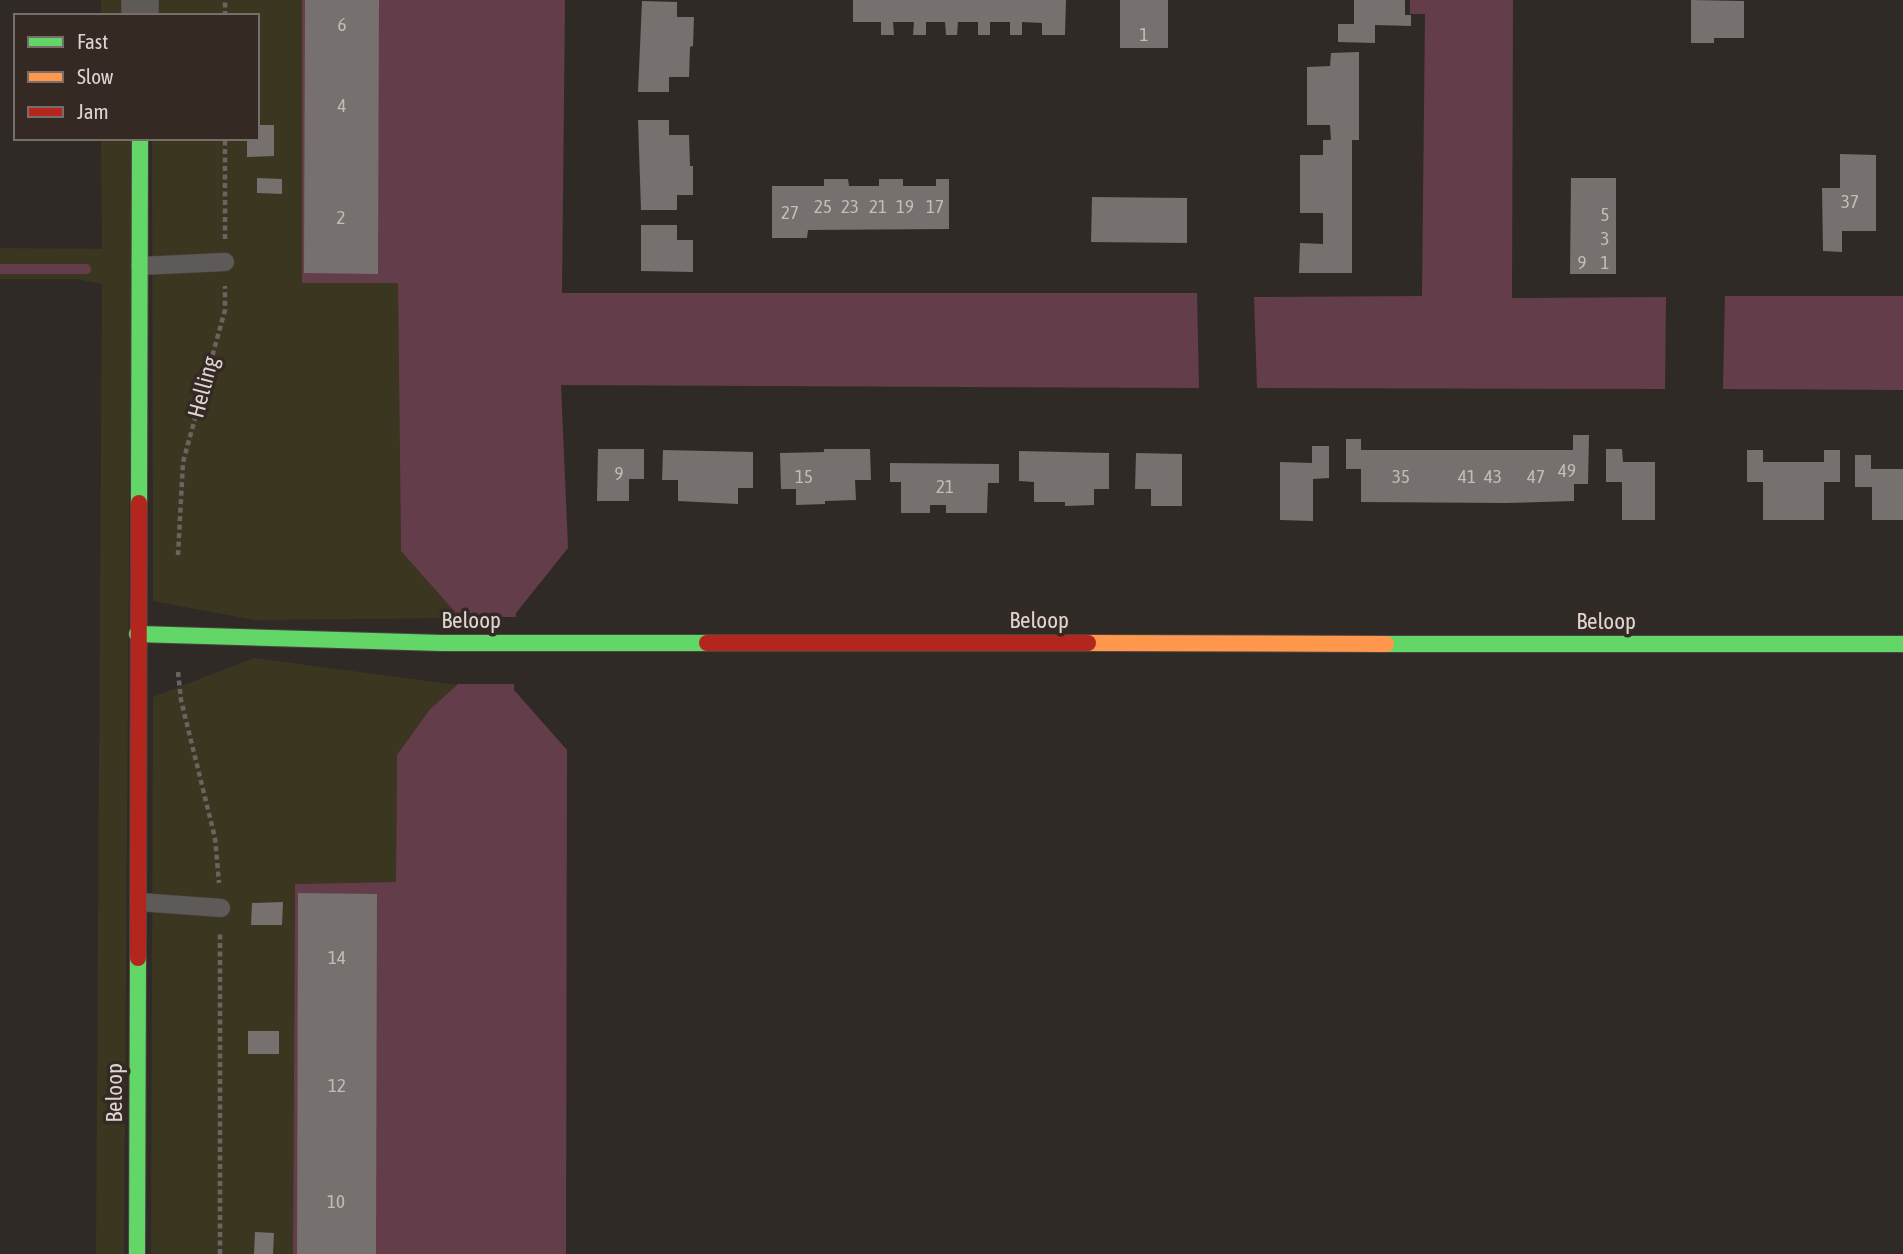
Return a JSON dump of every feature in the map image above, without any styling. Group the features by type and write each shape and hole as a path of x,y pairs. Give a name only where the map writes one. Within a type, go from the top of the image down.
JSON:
{"street":[{"path":"137,634 140,140"},
{"name":"Beloop","path":"137,1254 137,634 442,643 1903,644"}],"lane":[{"path":"140,266 225,262"},
{"path":"139,902 220,908"}],"path":[{"name":"Helling","path":"178,556 183,462 225,310 225,140"},
{"path":"174,637 181,700 215,838 220,908 220,1254"}],"shaded area":[{"path":"101,0 132,0 132,14 101,14"},
{"path":"151,0 302,0 302,282 398,283 401,551 455,612 456,618 255,620 153,601 152,140 259,140 259,14 151,14"},
{"path":"302,0 565,0 562,293 1197,293 1199,388 561,385 568,548 516,613 514,690 567,750 566,1254 293,1254 295,884 396,882 397,755 430,709 457,685 455,612 401,551 398,283 302,283"},
{"path":"1410,0 1513,0 1512,298 1666,297 1665,389 1257,388 1254,297 1422,296 1425,14 1410,14"},
{"path":"101,140 132,140 124,1254 96,1254 102,284 77,279 0,279 0,248 102,249"},
{"path":"1725,296 1903,296 1903,390 1723,389"},
{"path":"254,658 457,685 430,709 397,755 396,882 295,884 293,1254 151,1254 153,697"}],"pier":[{"path":"452,617 519,617 518,684 453,684"}],"building":[{"path":"305,0 379,0 378,274 304,273"},
{"path":"853,0 1066,0 1065,35 1042,35 1042,23 1022,22 1022,35 1010,35 1010,22 990,22 990,35 978,35 978,22 958,22 957,35 946,35 945,22 926,22 926,35 913,35 914,22 893,22 894,35 881,35 881,22 853,22"},
{"path":"1120,0 1168,0 1168,48 1120,48"},
{"path":"1354,0 1405,0 1405,15 1411,15 1411,26 1375,25 1375,43 1338,42 1338,24 1354,24"},
{"path":"1691,0 1744,1 1744,38 1714,38 1714,43 1691,43"},
{"path":"642,1 677,2 677,17 694,17 689,77 669,77 669,92 638,92"},
{"path":"1359,52 1359,140 1352,140 1352,273 1299,273 1300,243 1323,244 1323,213 1300,213 1300,155 1323,155 1323,140 1331,140 1330,125 1307,125 1307,67 1330,66 1331,53"},
{"path":"638,120 669,120 669,135 689,135 693,195 677,195 677,210 641,210"},
{"path":"259,125 274,125 274,156 247,157 247,140 259,140"},
{"path":"1840,154 1876,155 1876,231 1842,231 1842,252 1823,251 1822,188 1840,188"},
{"path":"257,178 282,179 282,194 257,193"},
{"path":"1571,178 1616,178 1616,274 1570,274"},
{"path":"824,179 848,179 849,186 879,186 879,179 903,179 903,186 936,186 936,179 949,179 949,229 808,230 807,238 772,238 772,186 824,186"},
{"path":"1092,197 1187,198 1187,243 1091,242"},
{"path":"641,225 677,225 677,240 693,240 693,272 641,271"},
{"path":"1573,435 1589,435 1588,484 1574,484 1574,501 1361,502 1361,469 1346,469 1346,439 1361,439 1361,450 1573,450"},
{"path":"1312,446 1329,446 1329,478 1313,479 1313,521 1280,520 1280,462 1312,463"},
{"path":"598,449 644,449 644,479 629,479 629,501 597,501"},
{"path":"824,449 870,449 871,480 855,480 856,500 796,505 796,489 781,489 780,453 824,452"},
{"path":"1606,449 1622,449 1623,462 1655,462 1655,520 1622,520 1622,482 1606,482"},
{"path":"663,450 753,452 753,488 738,488 738,504 678,501 678,480 662,480"},
{"path":"1747,450 1763,450 1763,462 1824,462 1824,450 1840,450 1840,482 1824,482 1824,520 1763,520 1763,482 1747,482"},
{"path":"1019,451 1109,453 1109,489 1094,489 1094,505 1065,506 1065,502 1034,502 1034,482 1019,481"},
{"path":"1136,453 1182,454 1182,506 1151,506 1151,489 1135,489"},
{"path":"1855,455 1871,455 1871,469 1903,469 1903,520 1872,520 1872,487 1855,487"},
{"path":"890,463 999,464 999,483 988,483 987,513 946,513 946,505 930,505 930,513 901,513 901,482 890,482"},
{"path":"298,893 377,894 376,1254 297,1254"},
{"path":"283,902 282,925 251,925 252,903"},
{"path":"248,1031 279,1031 279,1054 248,1054"},
{"path":"255,1232 274,1233 273,1254 254,1254"}],"waterway":[{"path":"0,269 86,269"}],"traffic: fast":[{"path":"139,503 140,140"},
{"path":"137,634 442,643 707,643"},
{"path":"1386,644 1903,644"},
{"path":"137,1254 138,958"}],"traffic: slow":[{"path":"1088,643 1386,644"}],"traffic: jam":[{"path":"138,958 139,503"},
{"path":"707,643 1088,643"}]}
